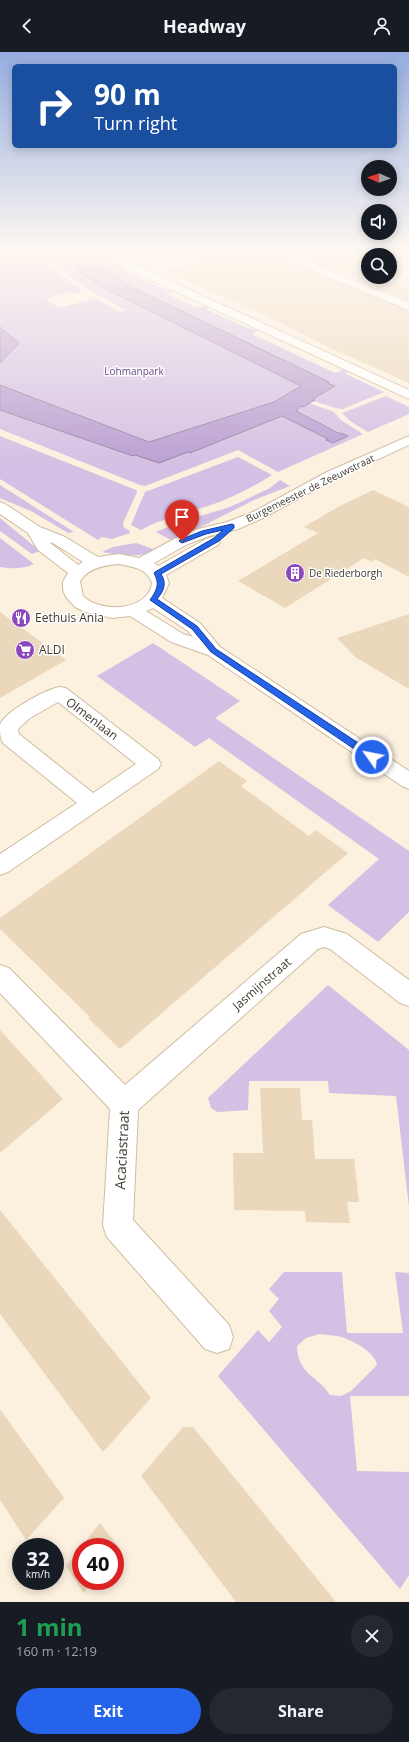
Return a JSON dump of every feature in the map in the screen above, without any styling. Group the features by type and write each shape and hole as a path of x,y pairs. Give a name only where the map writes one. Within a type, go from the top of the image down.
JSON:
{"street":[{"path":"251,322 409,395"},
{"name":"Burgemeester de Zeeuwstraat","path":"142,563 182,541 204,532 232,526 258,515 332,475 409,440"},
{"path":"0,507 34,530 59,540 96,563"},
{"name":"Burgemeester de Zeeuwstraat","path":"157,573 216,540 232,526"},
{"path":"34,530 44,547 78,573"},
{"path":"119,559 142,563 157,573 161,580 161,586 159,593 153,600 133,610 107,612 85,606 77,601 72,594 71,587 73,580 78,573 96,563 119,559"},
{"path":"153,600 194,627 214,650 409,781"},
{"path":"133,610 177,638 214,650"},
{"name":"Olmenlaan","path":"0,866 92,804 151,764 59,693 17,719 8,729 8,734 10,738 92,804"},
{"name":"Jasmijnstraat","path":"124,1104 310,941 324,937 338,940 409,995"},
{"name":"Acaciastraat","path":"0,976 124,1104 118,1226 217,1337"}],"green space":[{"name":"Lohmanpark","path":"0,322 173,322 302,386 274,402 149,442 0,385 0,363 19,343 0,327"},
{"path":"205,322 234,322 247,328 259,330 252,334 335,373 343,370 347,371 346,374 384,392 343,409 335,408 312,400 335,386 327,383 328,382"},
{"path":"386,396 409,407 409,414 368,432 350,421 342,413"},
{"path":"309,403 334,412 341,420 363,434 278,472 238,450 145,486 0,429 0,410 133,456 134,455 159,463 188,452 190,453 282,416 329,439 327,440 348,436 296,411 301,406 303,407"},
{"path":"0,436 136,490 137,492 123,523 124,528 129,530 130,533 112,539 102,537 98,540 0,479"},
{"path":"238,457 272,475 227,499 166,519 141,530 131,525 145,492"},
{"path":"280,480 290,486 254,500 173,541 156,532 177,523 230,507 270,488"},
{"path":"0,485 74,532 68,533 31,511 0,498"},
{"path":"0,518 40,551 32,554 0,531"},
{"path":"0,538 34,564 17,568 0,567"},
{"path":"136,543 156,550 142,555 122,555 102,552 113,547"},
{"path":"153,643 240,701 215,718 409,851 409,912 378,942 328,905 379,859 209,738 195,747 97,676"},
{"path":"328,985 409,1050 409,1207 396,1096 329,1093 328,1081 249,1081 248,1110 217,1112 211,1108 208,1098"},
{"path":"284,1272 342,1272 347,1333 403,1333 395,1272 409,1273 409,1396 350,1396 357,1471 409,1472 409,1575 400,1589 218,1376 258,1330 269,1342 282,1327 269,1311 279,1299 269,1289","holes":["319,1334 341,1337 358,1344 368,1351 377,1365 351,1391 341,1396 330,1395 325,1388 304,1369 298,1356 297,1346 306,1338"]}],"shaded area":[{"path":"173,322 205,322 329,382 327,383 335,386 313,399 315,400 303,407 301,406 296,411 348,436 333,443 282,416 190,453 188,452 159,463 135,455 133,456 0,410 0,385 149,442 274,402 301,386"},
{"path":"0,327 19,343 0,363"}],"building":[{"path":"279,322 409,322 409,383 328,347"},
{"path":"373,490 409,507 409,577 375,559 372,562 364,558 285,608 238,581 318,533 304,527 338,507"},
{"path":"0,612 66,660 0,698"},
{"path":"409,614 409,689 355,657 337,638"},
{"path":"219,761 247,781 241,786 309,836 316,830 348,853 120,1049 88,1018 90,1017 0,929 0,918"},
{"path":"0,1030 63,1099 0,1153"},
{"path":"260,1088 300,1088 302,1120 312,1120 315,1159 354,1159 359,1202 347,1202 350,1223 306,1222 305,1211 234,1210 233,1153 263,1153"},
{"path":"0,1210 151,1398 103,1452 0,1314"},
{"path":"0,1409 64,1498 28,1538 25,1538 0,1500"},
{"path":"183,1427 193,1427 336,1602 236,1602 141,1476"},
{"path":"100,1523 112,1538 88,1538"},
{"path":"72,1558 72,1575 66,1566"}],"place":[{"name":"De Riederborgh","path":"295,573"},
{"name":"Eethuis Ania","path":"21,618"},
{"name":"ALDI","path":"25,650"}],"route":[{"path":"182,541 204,532 232,526 216,540 157,573 161,580 161,586 159,593 153,600 194,627 214,650 372,757"}]}
